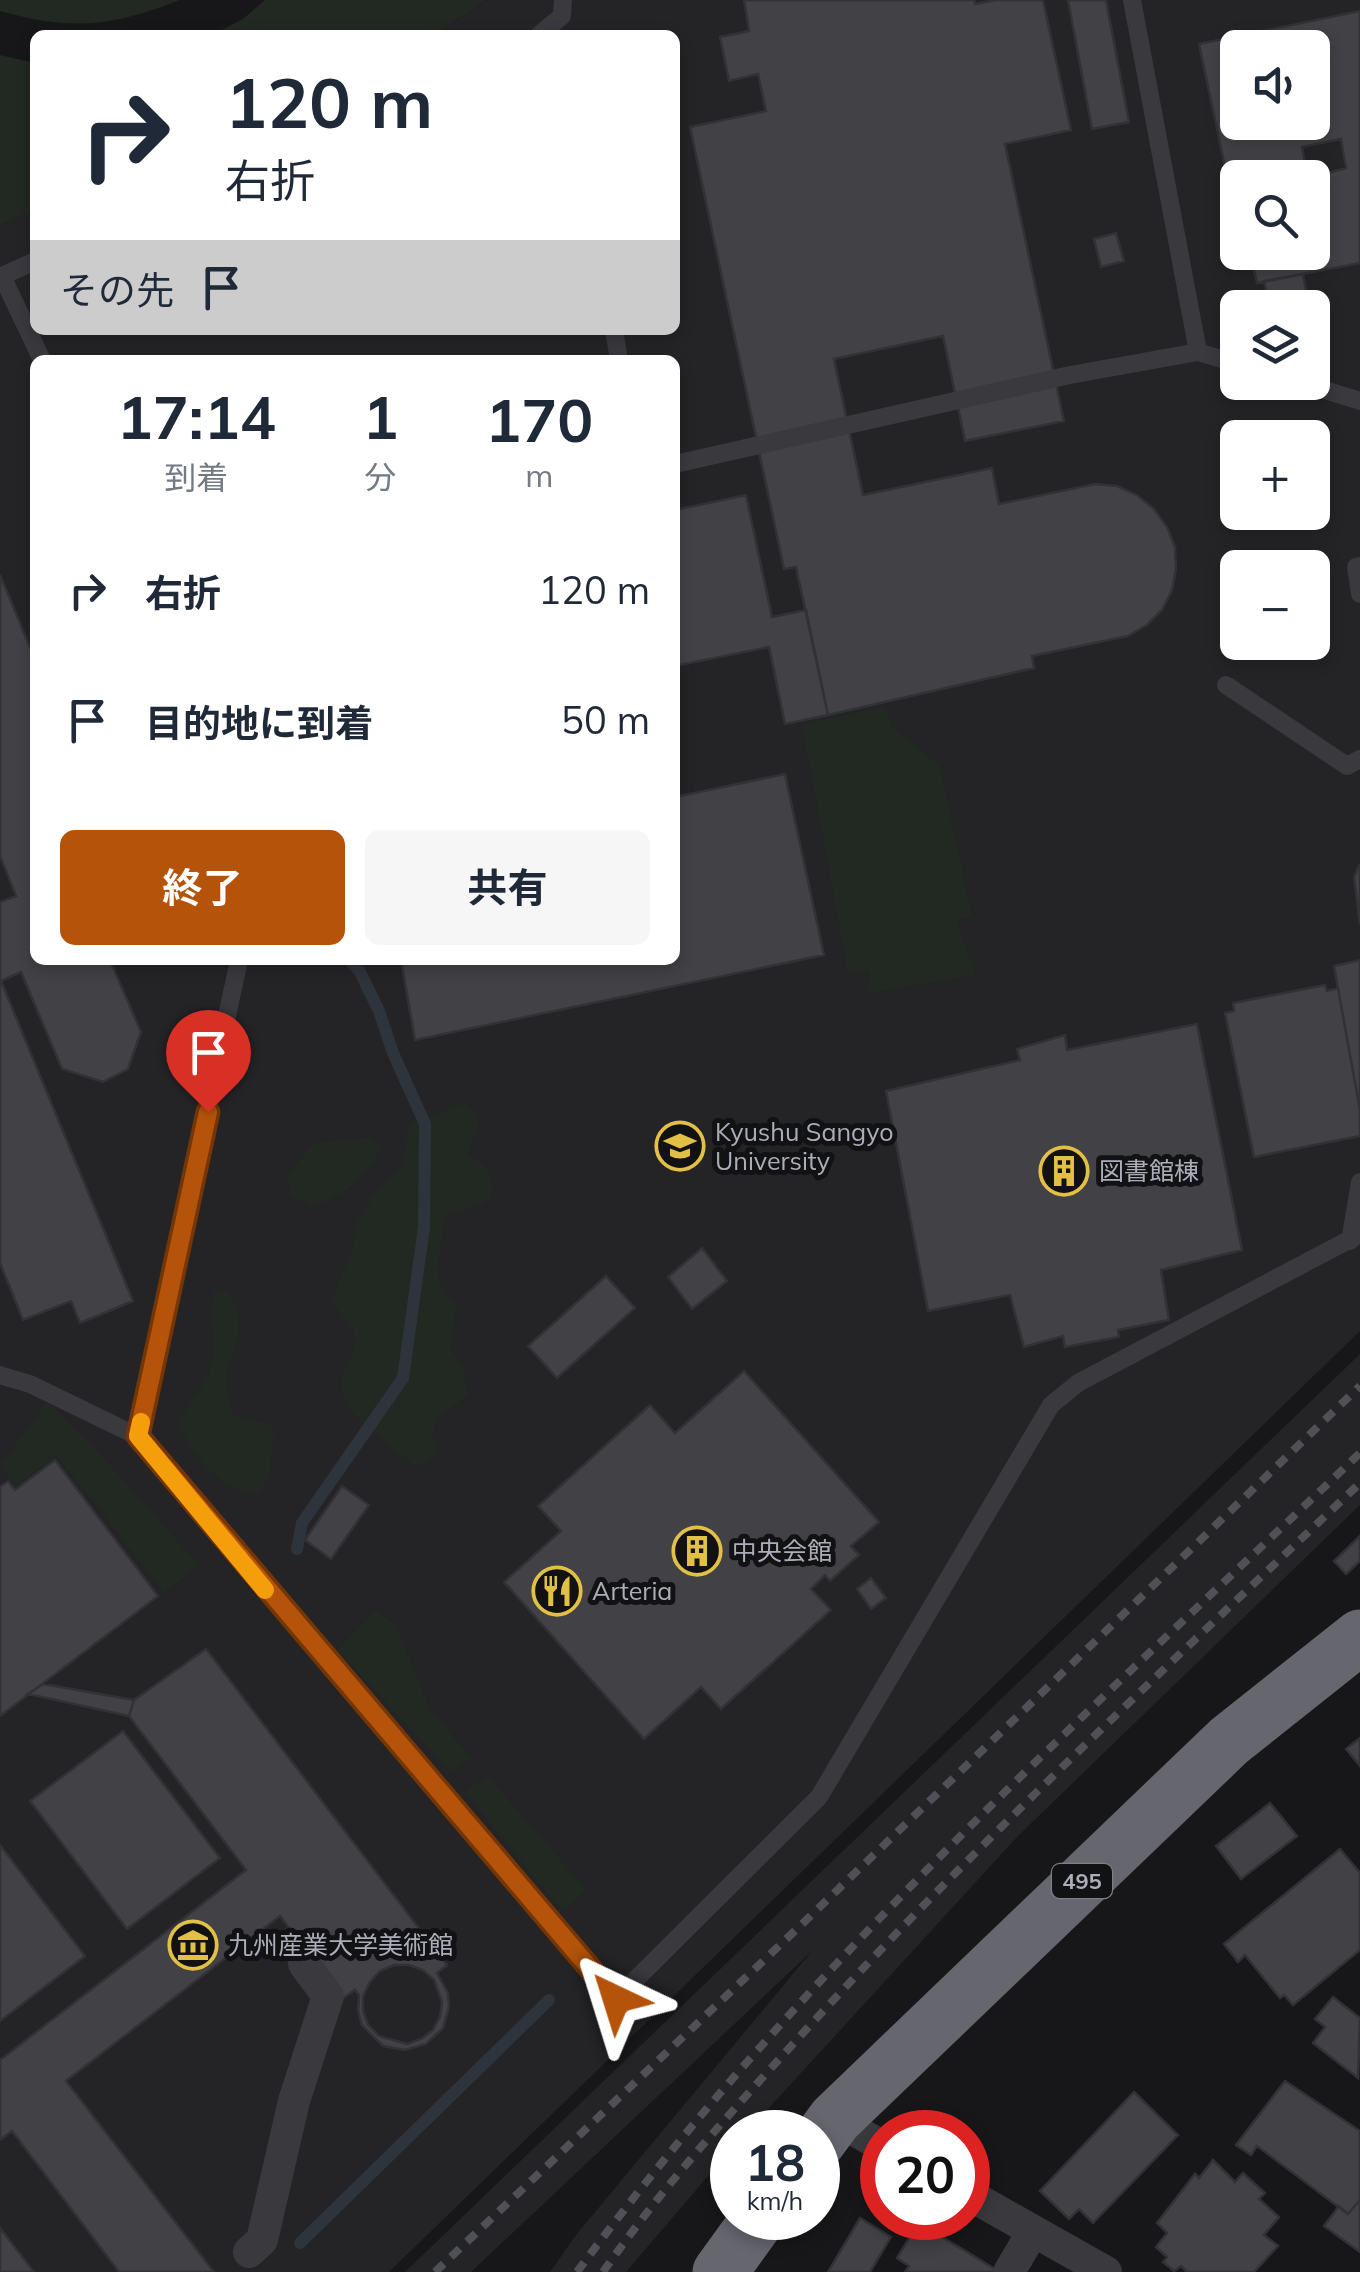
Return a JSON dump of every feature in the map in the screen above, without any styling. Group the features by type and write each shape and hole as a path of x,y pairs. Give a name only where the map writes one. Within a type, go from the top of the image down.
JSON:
{"highway":[{"name":"495","path":"840,2116 1229,1741 1360,1637"},
{"path":"720,2272 743,2240"}],"street":[{"path":"249,2252 262,2240 294,2102 328,1996 304,1964"},
{"path":"990,2207 1106,2272"},
{"path":"1010,2272 1033,2231"}],"lane":[{"path":"1132,0 1198,352"},
{"path":"30,263 1,276 40,355"},
{"path":"680,463 1070,375 1198,352 1220,359"},
{"path":"1330,392 1360,402"},
{"path":"1360,566 1356,567 1360,594"},
{"path":"1226,685 1347,766 1360,759"},
{"path":"138,1436 238,965"},
{"path":"0,1375 30,1384 138,1436 616,1999 819,1798 1052,1405 1078,1383 1355,1238 1360,1182"}],"shaded area":[{"path":"0,0 180,0 112,21 71,23 0,11"},
{"path":"265,0 487,0 441,30 222,30 243,19"},
{"name":"Kyushu Sangyo University","path":"487,0 1360,0 1360,1331 389,2272 0,2272 0,225 30,213 30,335 680,335 680,30 441,30"},
{"path":"0,55 30,62 30,213 0,225"},
{"path":"886,707 891,726 940,766 972,917 956,919 976,975 868,993 869,970 848,973 802,724"},
{"path":"465,1103 479,1121 468,1155 489,1172 491,1199 445,1218 438,1266 442,1288 457,1304 451,1350 463,1367 468,1395 439,1418 432,1433 437,1448 429,1463 413,1465 367,1428 345,1400 342,1382 355,1340 352,1329 331,1301 351,1253 358,1220 374,1195 403,1164 409,1124"},
{"path":"372,1137 381,1147 369,1169 353,1185 311,1208 293,1197 286,1178 313,1143"},
{"path":"215,1290 227,1291 239,1321 227,1377 227,1395 234,1416 272,1424 271,1473 259,1494 232,1486 210,1471 179,1424 210,1369"},
{"path":"1360,1354 1360,1505 1018,1836 767,2110 710,2110 710,2174 626,2272 550,2272 576,2235 812,1951 471,2272 405,2272"},
{"path":"47,1401 96,1449 199,1565 164,1593 57,1456 16,1486 0,1466"},
{"path":"375,1611 395,1624 430,1709 472,1759 451,1772 337,1650"},
{"path":"487,1775 586,1889 563,1913 465,1792"}],"building":[{"path":"744,0 974,0 975,4 1043,0 1071,130 1005,144 1064,421 965,441 943,336 834,359 863,495 992,468 999,504 1095,484 1117,486 1154,509 1175,547 1176,569 1172,590 1162,610 1147,625 1128,636 1032,656 1034,668 828,715 796,567 784,569 690,127 766,111 758,74 729,81 720,37 749,31"},
{"path":"1068,0 1106,0 1129,122 1092,129"},
{"path":"1360,11 1360,263 1330,269 1330,172 1346,168 1341,139 1302,147 1305,160 1223,160 1199,44 1220,40 1220,140 1330,140 1330,30 1267,30"},
{"path":"1116,233 1124,261 1101,267 1094,239"},
{"path":"1254,270 1324,270 1257,283"},
{"path":"1303,274 1306,290 1266,290 1264,281"},
{"path":"746,495 772,617 806,610 828,715 785,724 769,647 680,665 680,509"},
{"path":"0,575 30,647 30,965 112,965 141,1032 128,1069 103,1082 62,1069 21,972 1,981 133,1301 80,1323 71,1301 23,1320 0,1263 0,902 16,896 0,856"},
{"path":"785,774 824,955 415,1040 402,965 680,965 680,796"},
{"path":"1360,864 1360,924 1354,877"},
{"path":"1360,960 1360,1105 1359,1105 1334,966"},
{"path":"1325,985 1327,991 1338,988 1360,1110 1360,1136 1254,1157 1225,1013 1234,1011 1233,1003"},
{"name":"図書館棟","path":"1197,1024 1242,1250 1161,1270 1169,1320 1118,1330 1119,1337 1065,1347 1063,1336 1024,1347 1010,1295 928,1311 886,1091 1020,1060 1017,1049 1065,1035 1067,1050"},
{"path":"702,1248 727,1281 692,1309 668,1277"},
{"path":"606,1276 635,1308 557,1378 528,1346"},
{"name":"中央会館","path":"744,1371 879,1522 851,1546 859,1555 830,1581 825,1575 811,1589 831,1610 721,1709 701,1687 644,1739 504,1582 561,1531 538,1506 650,1405 675,1433"},
{"path":"55,1460 158,1596 0,1716 0,1487 8,1481 15,1490"},
{"path":"342,1486 369,1505 331,1559 305,1540"},
{"path":"1360,1536 1360,1561 1346,1574 1334,1561"},
{"path":"871,1578 886,1598 871,1609 857,1589"},
{"path":"206,1649 447,1965 437,1973 448,1993 443,2028 426,2044 405,2050 383,2046 362,2025 359,1995 355,1990 343,1998 280,1916 66,2081 214,2272 119,2272 12,2131 0,2140 0,2060 246,1870 129,1716 134,1700","holes":["394,1965 409,1965 434,1980 442,2002 433,2030 407,2044 379,2036 368,2025 363,1996 380,1971"]},
{"path":"43,1684 134,1700 129,1716 28,1694"},
{"path":"123,1731 220,1858 127,1929 30,1801"},
{"path":"1360,1738 1360,1766 1346,1749"},
{"path":"1270,1803 1297,1836 1241,1879 1216,1846"},
{"path":"0,1845 85,1956 0,2021"},
{"path":"1340,1849 1360,1873 1360,1950 1293,2005 1284,1995 1280,1998 1245,1955 1238,1962 1224,1944"},
{"path":"1333,1997 1360,2018 1358,2078 1313,2043 1325,2027 1315,2019"},
{"path":"1285,2081 1360,2131 1360,2200 1348,2214 1257,2146 1251,2155 1236,2145"},
{"path":"1134,2092 1178,2135 1093,2223 1079,2209 1069,2219 1040,2191"},
{"path":"1213,2160 1235,2182 1243,2173 1265,2193 1259,2199 1279,2217 1264,2235 1278,2246 1254,2272 1187,2272 1181,2266 1174,2271 1163,2262 1167,2257 1156,2247 1167,2233 1157,2223 1195,2174 1199,2178"},
{"path":"1360,2200 1360,2252 1324,2226 1339,2206 1348,2214"},
{"path":"860,2218 860,2240 889,2240 870,2272 828,2272"},
{"path":"0,2228 34,2272 0,2272"},
{"path":"908,2240 947,2240 1000,2272 905,2272 909,2266 897,2258"}],"waterway":[{"path":"297,1549 302,1523 403,1378 424,1227 425,1124 379,1011 354,965"},
{"path":"300,2243 549,2000"}],"railway":[{"path":"435,2272 1360,1386"},
{"path":"577,2272 664,2160 852,1948 1052,1746 1360,1453"},
{"path":"603,2272 699,2150 870,1961 1077,1753 1360,1483"}],"slow traffic":[{"path":"141,1422 138,1436 265,1590"}],"place":[{"name":"Kyushu Sangyo University","path":"680,1146"},
{"name":"図書館棟","path":"1064,1171"},
{"name":"中央会館","path":"697,1551"},
{"name":"Arteria","path":"557,1591"},
{"name":"九州産業大学美術館","path":"193,1945"}],"route":[{"path":"208,1112 138,1436 616,1999"}]}
